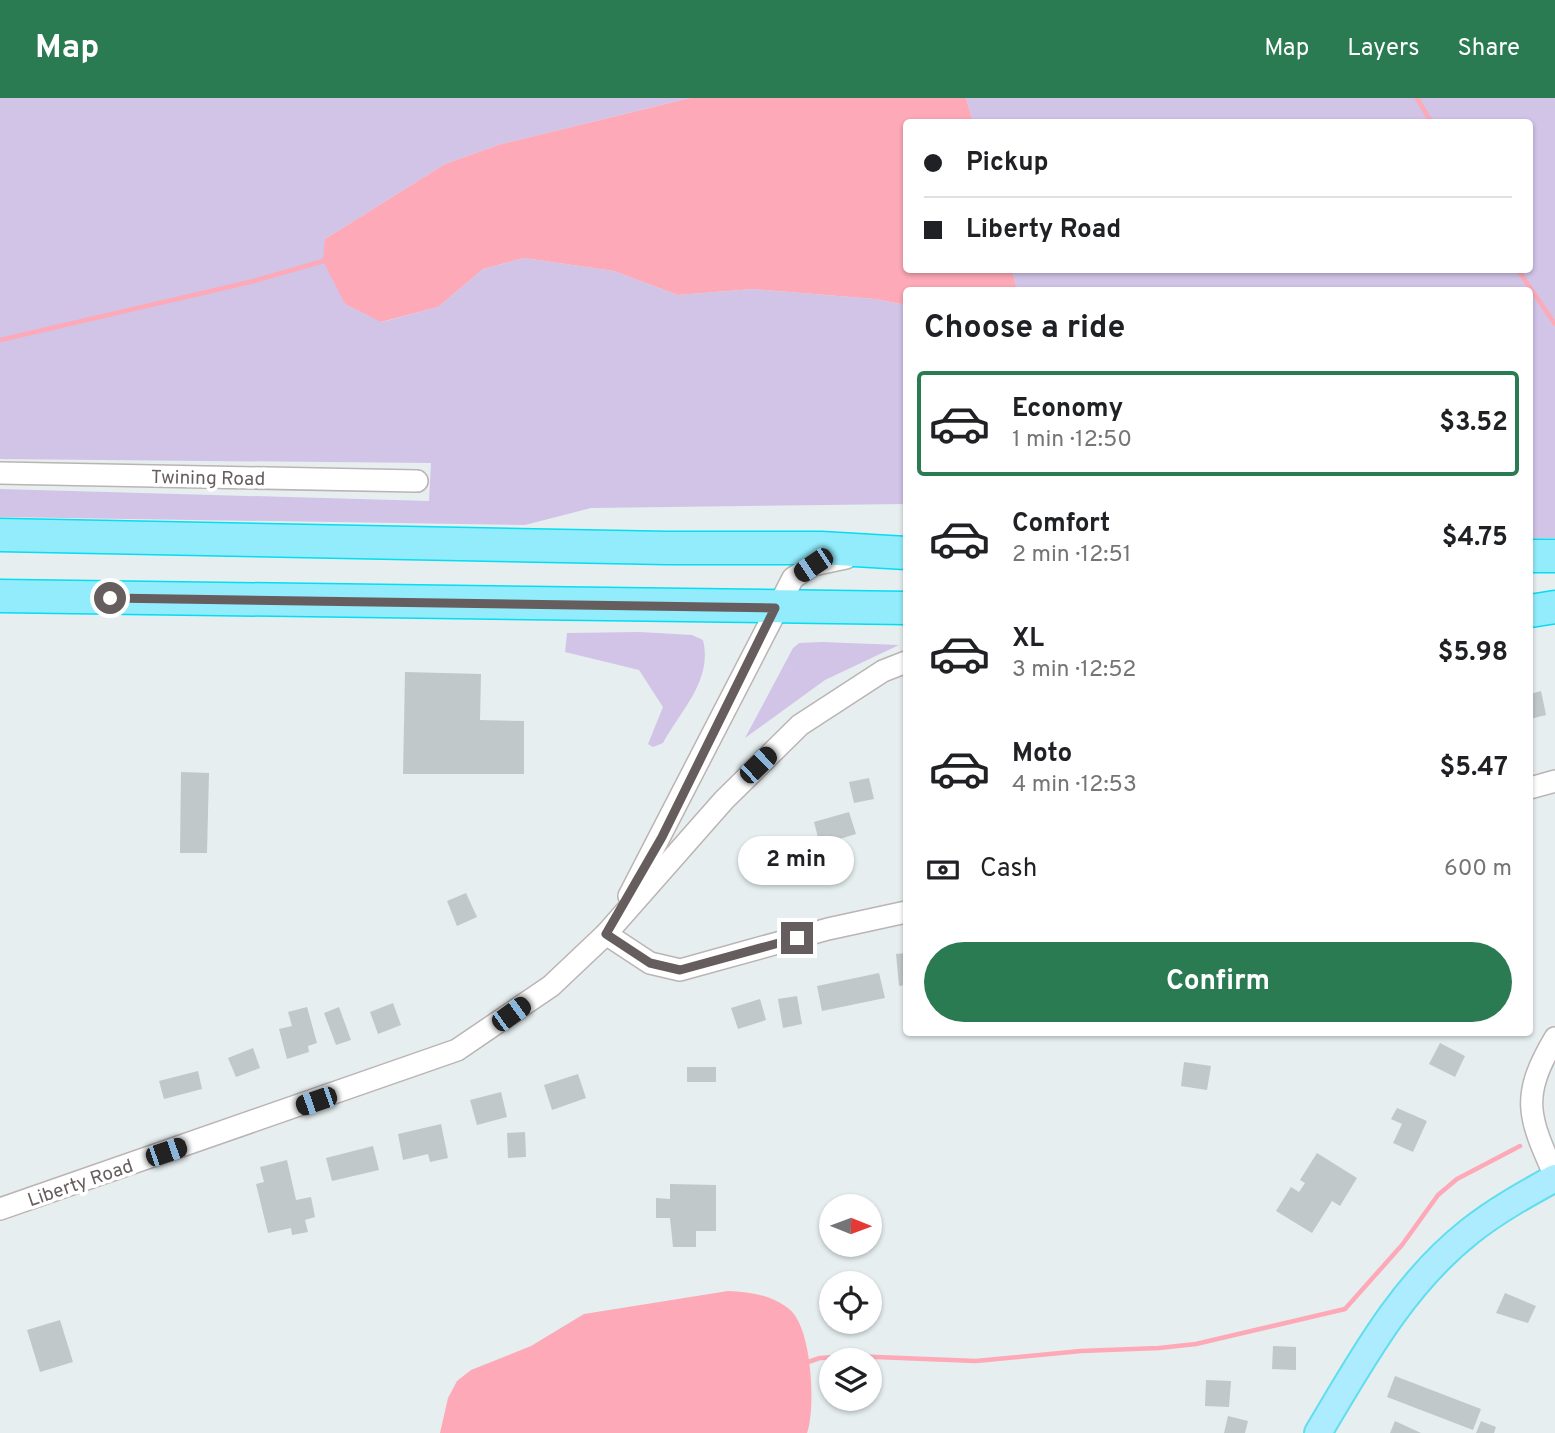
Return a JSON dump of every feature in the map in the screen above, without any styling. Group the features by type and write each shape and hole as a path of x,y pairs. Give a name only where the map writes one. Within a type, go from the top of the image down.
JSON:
{"highway":[{"path":"0,535 667,548 821,548 895,553"},
{"path":"1533,556 1555,556"},
{"path":"0,596 903,608"},
{"path":"1533,611 1555,607"}],"main road":[{"path":"1318,1433 1367,1350 1423,1276 1468,1233 1555,1177"}],"street":[{"name":"Twining Road","path":"0,474 416,481"},
{"name":"Liberty Road","path":"606,934 662,837 775,608 793,578 813,565 895,553"},
{"name":"Liberty Road","path":"0,1209 457,1050 551,986 606,934 724,800 800,725 883,671 903,663"},
{"path":"1533,787 1555,780"},
{"path":"606,934 650,963 680,970 828,929 903,913"},
{"path":"1555,1038 1539,1065 1529,1102 1537,1136 1555,1177"}],"shaded area":[{"path":"0,98 690,98 498,145 445,164 325,239 345,304 382,322 438,307 483,269 524,258 614,271 678,295 753,289 875,299 903,304 903,504 591,508 525,525 0,517 0,489 429,501 431,463 0,459"},
{"path":"690,98 966,98 972,119 903,119 903,273 1013,273 1016,287 903,287 903,304 875,299 753,289 678,295 614,271 524,258 483,269 438,307 381,322 345,304 323,261 325,239 445,164 498,145"},
{"path":"966,98 1555,98 1555,538 1533,539 1533,287 1016,287 1013,273 1533,273 1533,119 972,119"},
{"path":"640,632 692,635 703,640 705,655 704,668 694,694 663,743 653,747 648,744 663,707 639,670 565,652 567,633"},
{"path":"799,643 899,645 825,680 745,738 793,648"},
{"path":"728,1291 768,1297 789,1309 797,1318 803,1332 810,1368 811,1405 807,1433 440,1433 448,1398 457,1381 471,1370 531,1346 584,1314"}],"building":[{"path":"405,672 481,674 480,720 524,721 524,774 403,774"},
{"path":"1541,691 1546,715 1533,718 1533,693"},
{"path":"181,772 209,773 207,853 180,853"},
{"path":"869,778 874,799 854,803 849,782"},
{"path":"849,812 856,834 820,845 814,822"},
{"path":"466,893 477,917 457,926 447,901"},
{"path":"903,953 903,985 899,986 896,954"},
{"path":"879,973 885,998 822,1011 817,986"},
{"path":"797,996 802,1024 783,1028 778,999"},
{"path":"760,999 766,1020 738,1029 731,1008"},
{"path":"393,1003 401,1025 378,1034 370,1012"},
{"path":"307,1007 317,1043 308,1046 309,1052 287,1059 279,1029 292,1026 288,1012"},
{"path":"339,1007 351,1040 336,1045 324,1013"},
{"path":"1440,1043 1465,1056 1455,1077 1429,1064"},
{"path":"253,1048 260,1068 236,1077 228,1058"},
{"path":"1184,1062 1211,1066 1207,1090 1181,1086"},
{"path":"687,1067 716,1067 716,1082 687,1082"},
{"path":"198,1071 202,1089 164,1099 159,1081"},
{"path":"578,1074 586,1098 552,1110 544,1085"},
{"path":"501,1092 507,1117 477,1125 470,1100"},
{"path":"1397,1108 1427,1121 1413,1152 1393,1143 1402,1124 1391,1119"},
{"path":"441,1124 448,1158 430,1162 428,1154 403,1160 398,1134"},
{"path":"525,1132 526,1157 508,1158 507,1133"},
{"path":"373,1146 379,1170 332,1181 326,1158"},
{"path":"1317,1153 1357,1178 1340,1206 1332,1201 1312,1233 1276,1211 1291,1187 1299,1192 1305,1183 1300,1180"},
{"path":"287,1160 296,1200 311,1197 315,1217 305,1220 308,1232 292,1235 291,1228 268,1233 256,1184 264,1182 260,1167"},
{"path":"670,1184 716,1185 716,1231 696,1231 696,1247 673,1247 670,1218 656,1218 656,1198 670,1199"},
{"path":"1505,1293 1536,1306 1528,1323 1496,1313"},
{"path":"60,1320 73,1362 40,1372 27,1330"},
{"path":"1273,1346 1296,1347 1296,1370 1272,1369"},
{"path":"1395,1376 1481,1409 1473,1430 1387,1397"},
{"path":"1206,1380 1231,1381 1229,1407 1205,1406"},
{"path":"1228,1416 1248,1421 1245,1433 1224,1433"},
{"path":"1395,1421 1421,1433 1390,1433"},
{"path":"1481,1421 1496,1427 1494,1433 1476,1433"}],"waterway":[{"path":"1417,98 1429,119"},
{"path":"0,340 250,282 327,260"},
{"path":"1520,273 1530,287"},
{"path":"1533,292 1555,324"},
{"path":"805,1363 820,1358 851,1356 976,1361 1081,1351 1159,1348 1196,1344 1345,1309 1402,1245 1438,1195 1457,1179 1520,1146"}],"route":[{"path":"110,598 775,608 662,837 606,934 650,963 680,970 797,938"}]}
